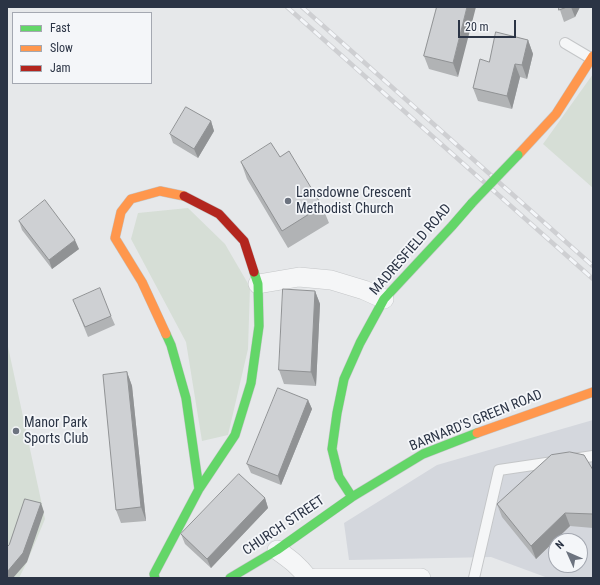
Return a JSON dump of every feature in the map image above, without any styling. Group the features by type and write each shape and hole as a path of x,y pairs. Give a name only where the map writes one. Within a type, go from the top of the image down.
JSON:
{"street":[{"name":"MADRESFIELD ROAD","path":"352,497 340,477 332,449 337,413 344,379 360,343 384,299 556,114 592,58"},
{"path":"155,578 154,574 199,489 235,435 252,383 259,326 258,284 244,241 219,214 186,196 160,191 131,199 121,212 115,238 142,282 171,346 186,398 199,489"},
{"path":"258,284 300,277 331,280 364,290 384,299"},
{"name":"BARNARD'S GREEN ROAD","path":"352,497 423,454 498,425 593,392"},
{"name":"CHURCH STREET","path":"230,578 277,550 352,497"},
{"path":"277,550 300,567 308,578"},
{"path":"315,578 421,578"}],"lane":[{"path":"565,43 592,58"},
{"path":"474,578 499,470 593,456"}],"shaded area":[{"path":"593,74 593,188 543,144"},
{"path":"188,208 225,244 250,287 248,349 228,435 202,441 186,342 131,239 138,213"},
{"name":"Manor Park Sports Club","path":"7,342 45,519 19,578 7,578"},
{"path":"593,420 593,578 548,578 491,557 349,560 344,523 437,465"}],"building":[{"path":"437,7 467,7 453,63 424,56"},
{"path":"559,7 567,7 559,10"},
{"path":"496,32 528,40 522,65 515,64 507,96 473,88 480,59 489,62"},
{"path":"186,107 211,121 194,149 170,134"},
{"name":"Lansdowne Crescent Methodist Church","path":"271,143 280,157 289,151 322,206 282,231 241,162"},
{"path":"45,200 75,240 49,260 19,221"},
{"path":"100,288 111,316 85,327 73,300"},
{"path":"283,289 315,291 311,372 279,370"},
{"path":"127,372 141,507 116,510 103,375"},
{"path":"278,388 308,400 278,476 247,464"},
{"path":"570,452 584,455 593,470 593,514 565,513 531,546 497,504 551,455"},
{"path":"239,474 265,498 207,559 181,534"},
{"path":"25,499 41,503 23,553 7,572 7,547"}],"railway":[{"path":"287,7 593,279"},
{"path":"302,7 593,266"}],"traffic: fast":[{"path":"472,203 518,155"},
{"path":"352,497 339,477 332,449 344,379 360,343 384,299 472,203"},
{"path":"199,489 235,435 251,383 259,326 258,284 254,272"},
{"path":"155,578 154,574 199,489 186,398 171,345 166,334"},
{"path":"230,578 277,550 352,497 423,454 477,433"}],"traffic: slow":[{"path":"518,155 556,114 593,56"},
{"path":"166,334 142,282 115,238 121,212 131,199 160,191 184,196"},
{"path":"477,433 593,392"}],"traffic: jam":[{"path":"184,196 219,214 244,241 254,272"}],"place":[{"name":"Lansdowne Crescent Methodist Church","path":"288,201"},
{"name":"Manor Park Sports Club","path":"16,431"}]}
